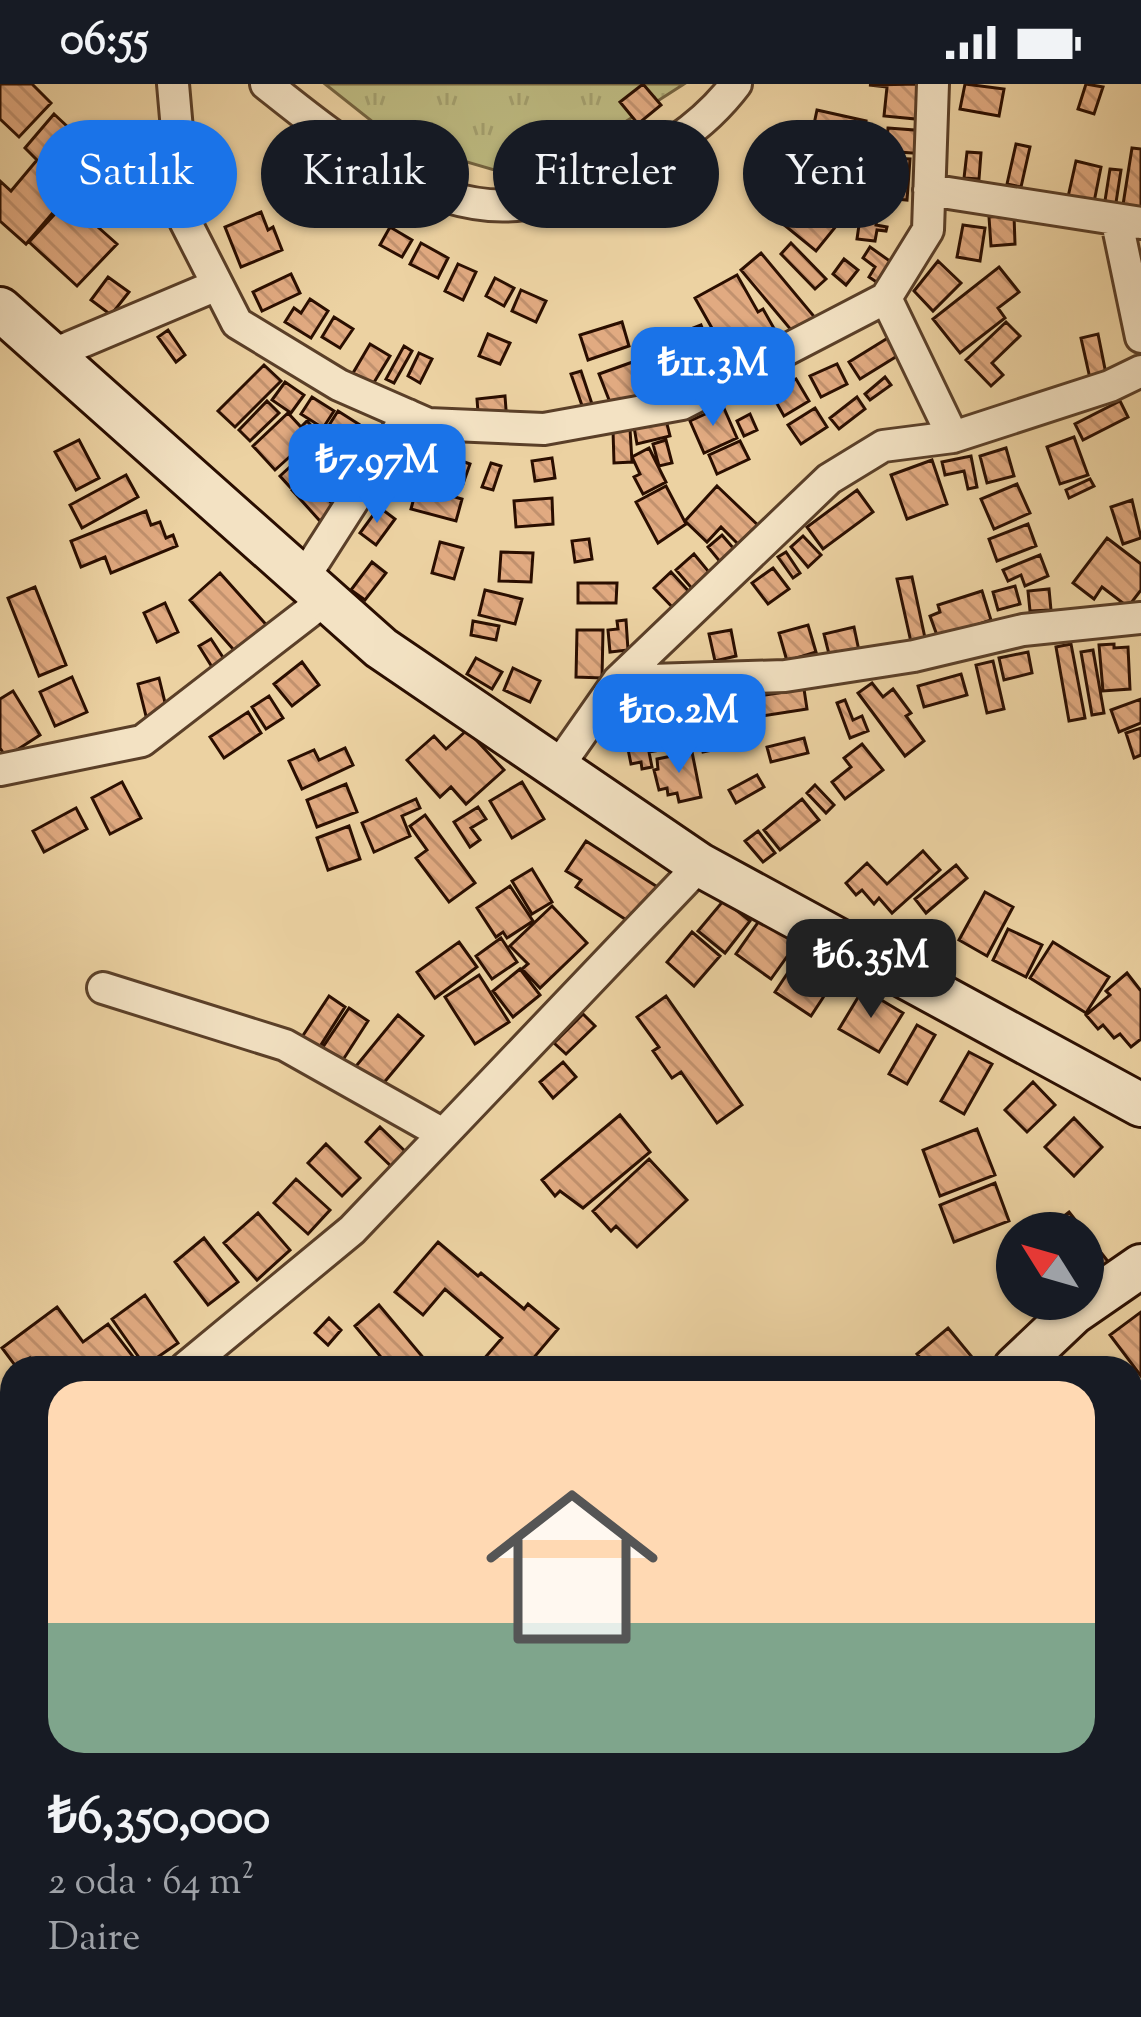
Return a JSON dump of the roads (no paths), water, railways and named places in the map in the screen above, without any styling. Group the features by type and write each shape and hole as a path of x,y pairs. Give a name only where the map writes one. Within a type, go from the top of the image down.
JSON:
{"street":[{"path":"172,84 185,221 237,323 338,385 428,424 544,429 682,404 886,298 928,230 933,84"},
{"path":"266,84 317,124 405,178 462,202 518,205 645,162 713,114 736,84"},
{"path":"929,190 1066,208 1129,223 1141,337"},
{"path":"51,355 217,284"},
{"path":"886,298 953,437"},
{"path":"0,309 381,648 700,865 1141,1105"},
{"path":"557,768 618,681 829,479 883,446 953,437 1110,386 1141,370"},
{"path":"0,770 142,741 315,589 408,415"},
{"path":"618,681 784,676 914,656 1023,630 1141,618"},
{"path":"199,1356 352,1229 700,865"},
{"path":"103,988 285,1045 443,1134"},
{"path":"1028,1356 1073,1313 1141,1266"}]}
